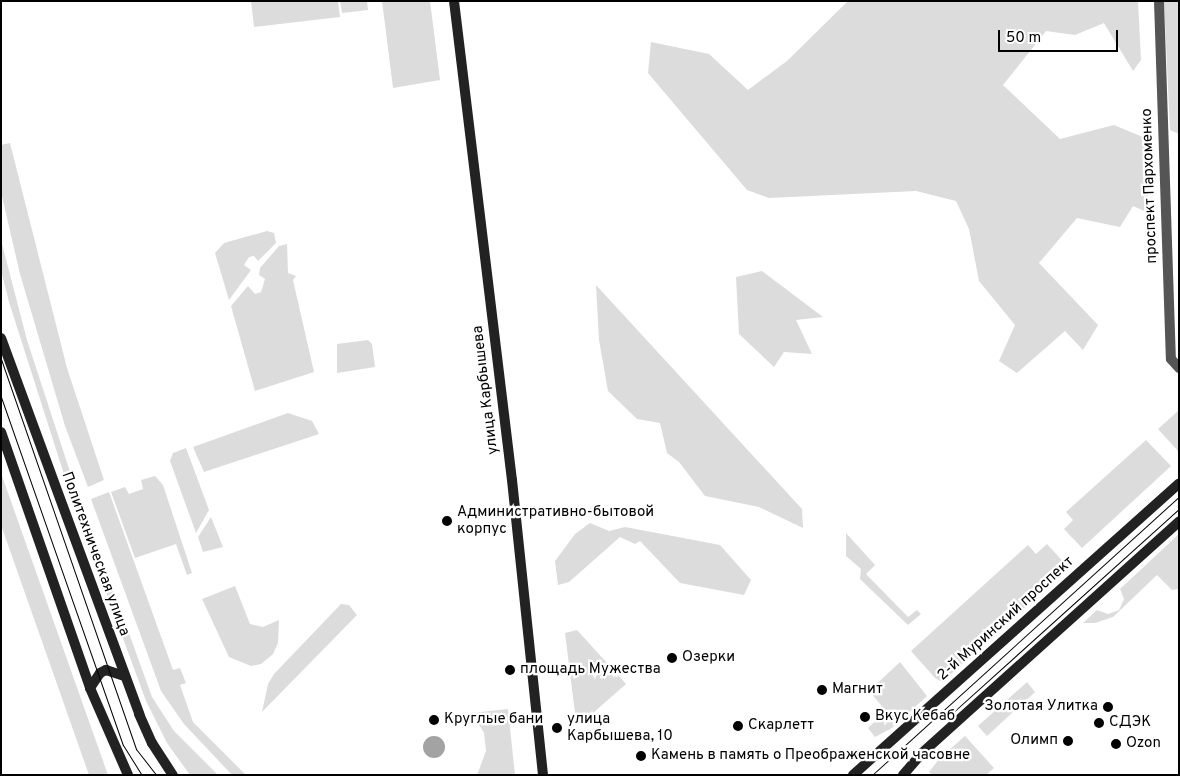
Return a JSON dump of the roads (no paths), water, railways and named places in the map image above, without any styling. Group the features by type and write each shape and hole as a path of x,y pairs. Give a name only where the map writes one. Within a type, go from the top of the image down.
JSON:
{"main road":[{"name":"улица Карбышева","path":"454,1 510,470 543,775"},
{"name":"Политехническая улица","path":"1,338 125,676 152,743 173,775"},
{"path":"1,432 90,688 128,775"},
{"name":"2-й Муринский проспект","path":"853,775 1179,484"},
{"path":"903,775 922,753 1179,522"},
{"path":"90,688 100,673 106,670 125,676"}],"street":[{"name":"проспект Пархоменко","path":"1159,1 1172,359 1179,368"}],"tram line":[{"path":"1,359 136,749 156,775"},
{"path":"1,397 123,745 142,775"},
{"path":"872,775 1179,497"},
{"path":"950,715 1179,509"}],"place":[{"name":"Административно-бытовой корпус","path":"447,521"},
{"name":"Озерки","path":"672,658"},
{"name":"площадь Мужества","path":"510,670"},
{"name":"Магнит","path":"822,690"},
{"name":"Золотая Улитка","path":"1108,707"},
{"name":"Вкус Кебаб","path":"865,717"},
{"name":"Круглые бани","path":"434,720"},
{"name":"СДЭК","path":"1099,723"},
{"name":"Скарлетт","path":"738,726"},
{"name":"улица Карбышева, 10","path":"557,728"},
{"name":"Олимп","path":"1068,741"},
{"name":"Ozon","path":"1116,744"},
{"name":"Камень в память о Преображенской часовне","path":"641,756"}]}
